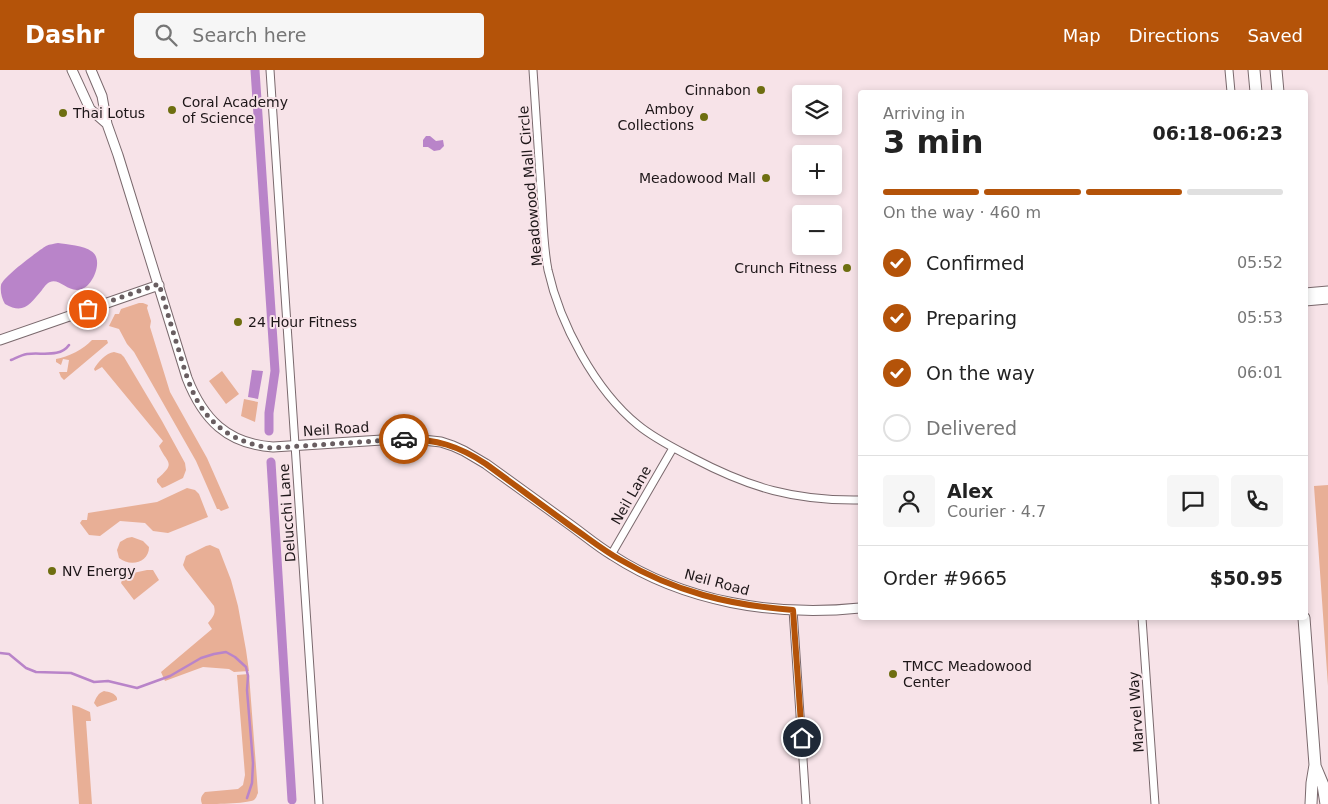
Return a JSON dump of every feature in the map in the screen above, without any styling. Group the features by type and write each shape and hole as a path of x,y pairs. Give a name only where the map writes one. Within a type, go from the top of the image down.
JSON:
{"main road":[{"path":"1254,70 1256,90"},
{"path":"1276,70 1278,90"},
{"path":"1304,620 1315,765 1311,804"},
{"path":"1315,765 1323,785 1326,804"}],"street":[{"name":"Neil Road","path":"72,70 90,109 107,124"},
{"name":"Neil Road","path":"91,70 102,96 107,124 159,284 187,378 204,412 221,429 245,442 272,448 398,439 441,442 464,451 486,464 611,555 662,581 716,599 756,607 793,610 858,608"},
{"name":"Delucchi Lane","path":"270,70 319,804"},
{"name":"Meadowood Mall Circle","path":"533,70 548,269 560,310 569,330 590,369 610,397 638,425 655,438 746,483 770,490 819,499 858,500"},
{"path":"1229,70 1231,90"},
{"path":"0,340 159,284"},
{"path":"1308,293 1328,291"},
{"path":"1308,300 1328,299"},
{"name":"Neil Lane","path":"611,555 673,448"},
{"path":"793,610 806,804"},
{"name":"Marvel Way","path":"1142,620 1155,804"}],"shaded area":[{"path":"426,136 430,136 436,141 443,140 444,146 440,150 434,151 428,147 423,147 423,140"},
{"path":"58,243 84,248 95,254 97,259 96,271 86,287 77,290 54,281 46,285 34,300 22,308 5,304 1,290 3,281 21,264 42,249 48,245"},
{"path":"139,303 148,305 147,308 151,321 150,327 170,392 207,458 229,508 221,511 217,509 196,461 134,352 119,329 109,326 115,314 119,314 121,309"},
{"path":"92,340 107,340 108,343 64,380 59,372 67,372 69,360 63,359 61,365 56,362 56,359 76,352"},
{"path":"114,352 124,357 185,463 186,470 183,478 165,487 162,488 157,482 157,479 169,466 159,446 163,441 102,367 95,371 94,369 102,358"},
{"path":"252,370 263,371 258,399 248,397"},
{"path":"222,371 239,394 226,404 209,381"},
{"path":"244,399 258,402 255,422 241,416"},
{"path":"1328,485 1328,686 1314,486"},
{"path":"187,488 195,490 199,494 208,517 168,533 153,531 145,523 120,521 100,536 89,535 80,523 82,520 87,520 88,513 157,502"},
{"path":"132,537 143,541 149,547 146,557 133,563 119,558 117,550 120,542"},
{"path":"210,545 219,549 231,580 238,606 249,671 234,672 229,669 203,667 165,681 161,672 212,629 208,623 214,615 214,606 183,565 186,556"},
{"path":"153,570 159,580 134,600 121,583 124,575"},
{"path":"249,674 258,793 254,800 250,801 229,804 202,804 201,798 205,792 238,789 243,785 245,775 237,675"},
{"path":"104,691 116,696 117,700 97,707 94,703 99,694"},
{"path":"72,705 90,712 91,721 86,721 92,804 79,804"}],"waterway":[{"path":"255,70 275,371 269,413 269,431"},
{"path":"11,360 27,354 61,352 69,345"},
{"path":"271,462 292,800"},
{"path":"0,653 9,654 26,668 36,672 71,673 94,682 108,681 137,688 170,676 201,658 226,652 235,657 246,667 248,676 247,690 253,763 252,783 247,798"}],"way so far":[{"path":"88,309 159,284 192,391 204,412 212,421 221,429 245,442 272,448 404,439"}],"place":[{"name":"Cinnabon","path":"761,90"},
{"name":"Coral Academy of Science","path":"172,110"},
{"name":"Thai Lotus","path":"63,113"},
{"name":"Amboy Collections","path":"704,117"},
{"name":"Meadowood Mall","path":"766,178"},
{"name":"Crunch Fitness","path":"847,268"},
{"name":"24 Hour Fitness","path":"238,322"},
{"name":"NV Energy","path":"52,571"},
{"name":"TMCC Meadowood Center","path":"893,674"}],"route":[{"path":"404,439 441,442 475,457 611,555 645,573 716,599 756,607 793,610 802,738"}]}
